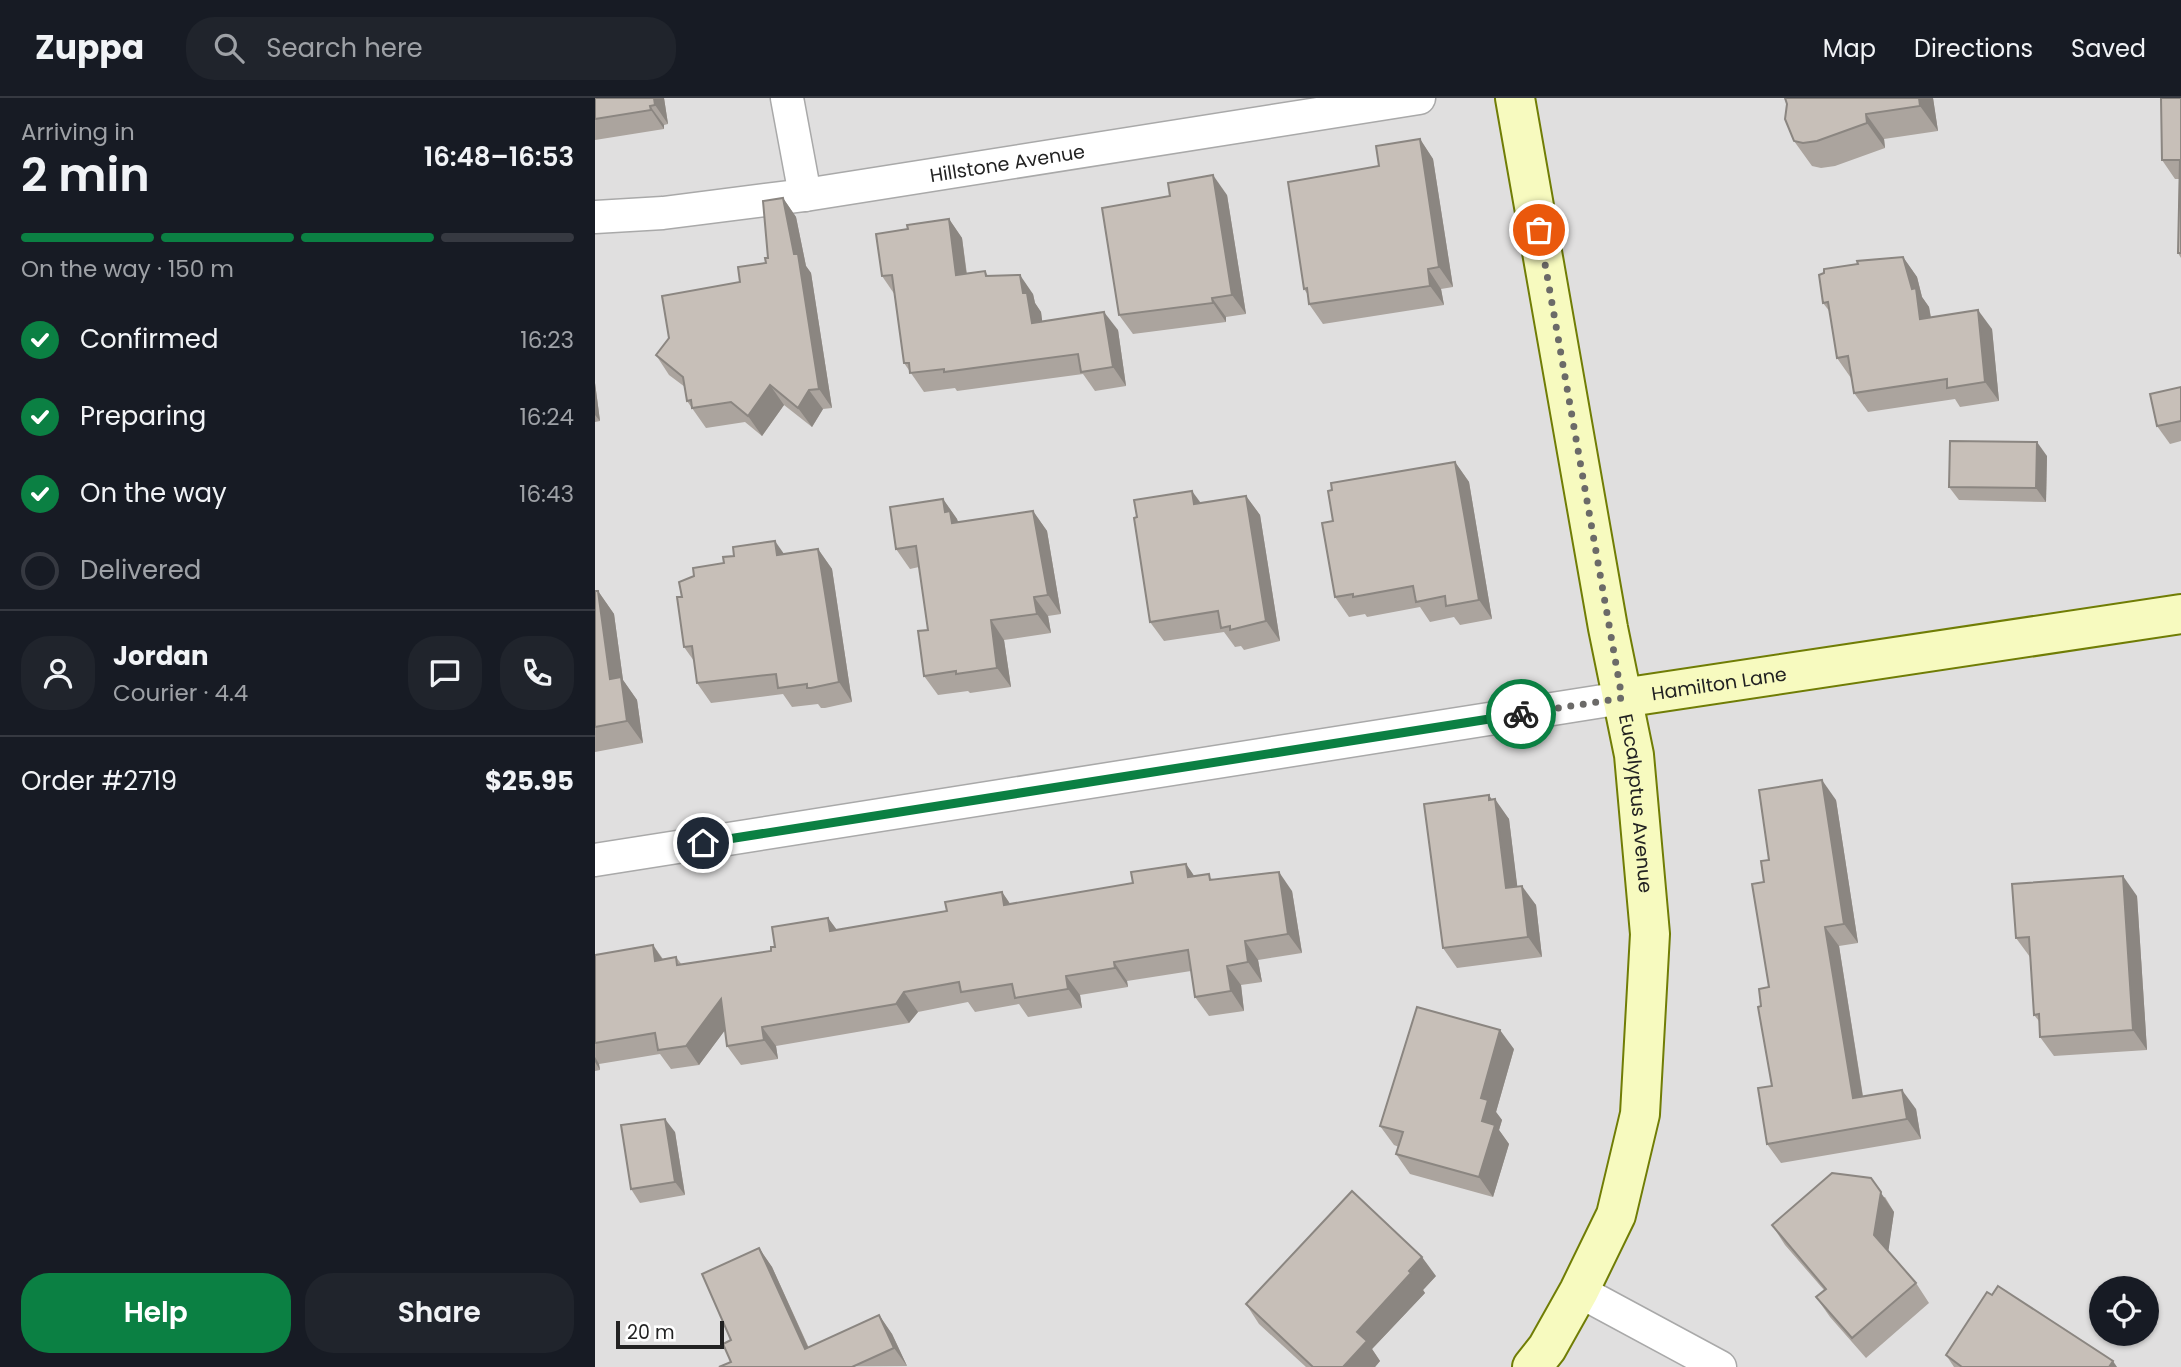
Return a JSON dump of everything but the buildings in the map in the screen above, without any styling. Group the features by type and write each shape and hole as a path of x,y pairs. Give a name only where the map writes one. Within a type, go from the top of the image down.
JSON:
{"street":[{"path":"787,98 805,195"},
{"name":"Hillstone Avenue","path":"595,218 663,213 805,195 1419,98"},
{"name":"Eucalyptus Avenue","path":"1515,98 1634,755 1650,934 1640,1114 1616,1215 1579,1291 1547,1348 1532,1367"},
{"name":"Hamilton Lane","path":"595,860 1622,698 2181,614"},
{"path":"1579,1291 1720,1367"}],"shaded area":[{"path":"595,98 2181,98 2181,1367 595,1367"}],"way so far":[{"path":"1521,714 1622,698 1539,230"}],"route":[{"path":"703,843 1521,714"}]}
